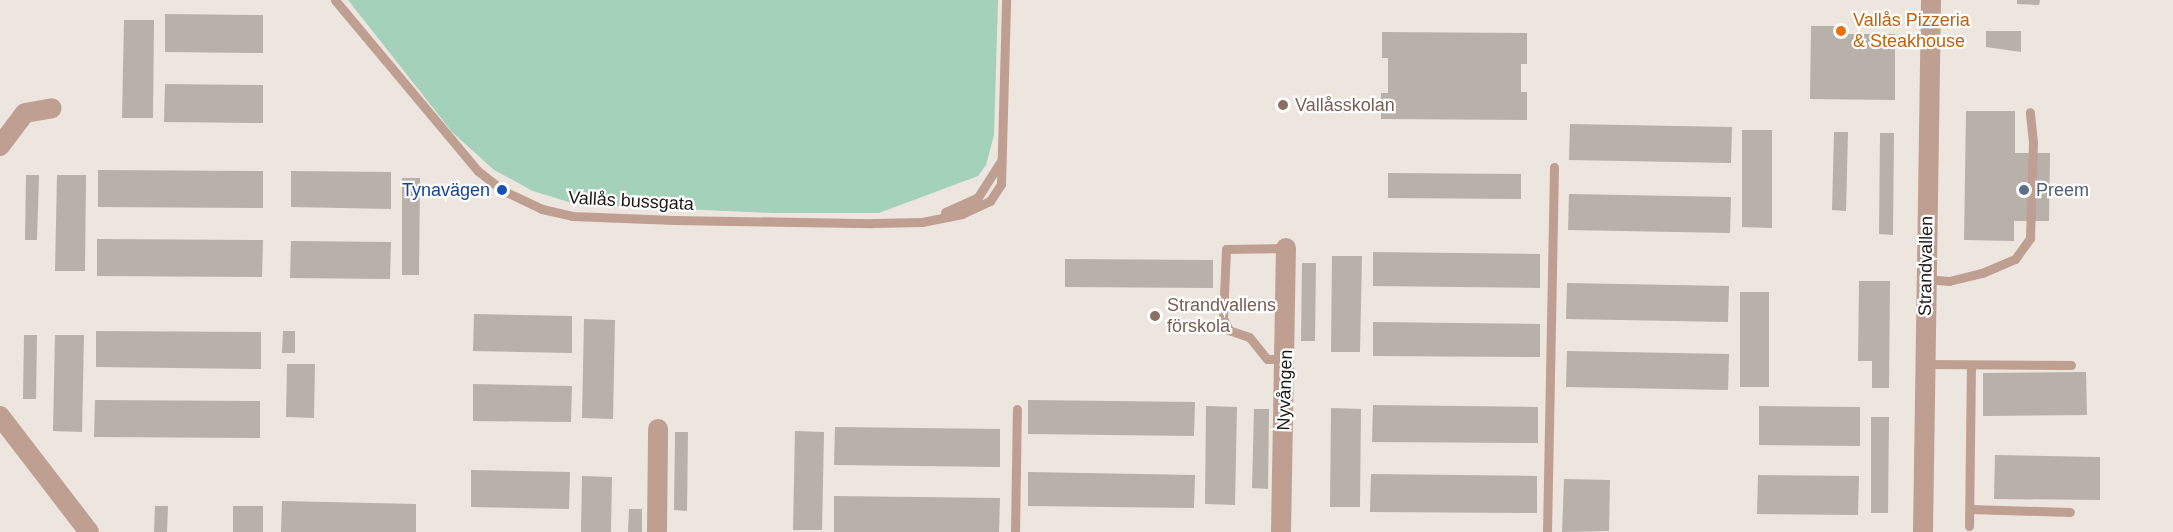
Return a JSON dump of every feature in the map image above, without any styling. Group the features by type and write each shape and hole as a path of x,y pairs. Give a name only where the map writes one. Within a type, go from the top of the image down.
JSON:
{"street":[{"name":"Strandvallen","path":"1923,532 1925,279 1931,0"},
{"path":"0,146 24,113 52,108"},
{"name":"Nyvången","path":"1281,532 1286,359 1286,248"},
{"path":"0,416 89,532"},
{"path":"657,532 658,429"}],"lane":[{"name":"Vallås bussgata","path":"335,0 478,171 502,190 542,209 572,216 873,223 954,210 978,197 1002,159 1006,0"},
{"path":"1925,279 1949,281 1982,273 2015,259 2030,238 2033,142 2030,112"},
{"path":"1547,532 1554,167"},
{"path":"1286,248 1227,249 1222,318 1229,330 1249,337 1267,359 1286,359"},
{"path":"1925,364 2071,365"},
{"path":"1969,526 1971,365"},
{"path":"1015,532 1017,409"},
{"path":"1970,509 2070,512"}],"green space":[{"path":"348,0 998,0 994,135 986,165 978,176 879,213 772,213 575,204 533,191 494,170 452,132"}],"building":[{"path":"2017,0 2040,0 2039,5 2017,4"},
{"path":"165,14 263,15 263,53 165,52"},
{"path":"124,20 154,20 153,118 122,118"},
{"path":"1811,26 1836,26 1836,34 1895,34 1895,100 1810,99"},
{"path":"1986,31 2021,31 2021,52 1986,47"},
{"path":"1382,32 1527,33 1527,64 1521,64 1521,92 1527,92 1527,120 1381,119 1381,93 1388,93 1388,58 1382,58"},
{"path":"165,84 263,85 263,123 164,122"},
{"path":"1966,111 2015,111 2015,153 2050,153 2049,221 2014,221 2014,241 1964,240"},
{"path":"1570,124 1732,127 1731,163 1569,160"},
{"path":"1742,130 1772,130 1772,228 1742,227"},
{"path":"1834,132 1848,132 1846,211 1832,210"},
{"path":"1880,133 1894,133 1893,235 1879,234"},
{"path":"98,170 263,171 263,208 98,207"},
{"path":"291,171 391,172 391,209 291,207"},
{"path":"1388,173 1521,174 1521,199 1388,198"},
{"path":"26,175 39,175 37,240 25,240"},
{"path":"57,175 86,175 85,271 55,271"},
{"path":"402,178 420,178 419,275 402,275"},
{"path":"1569,194 1731,197 1730,233 1568,230"},
{"path":"97,239 263,240 262,277 97,276"},
{"path":"291,241 391,242 390,279 290,278"},
{"path":"1373,252 1540,254 1540,288 1373,286"},
{"path":"1332,256 1362,256 1360,352 1331,352"},
{"path":"1065,259 1213,260 1213,288 1065,287"},
{"path":"1302,263 1316,263 1315,341 1301,341"},
{"path":"1859,281 1890,281 1889,388 1872,388 1872,361 1858,361"},
{"path":"1567,283 1729,286 1728,322 1566,319"},
{"path":"1740,292 1769,292 1769,387 1740,387"},
{"path":"474,314 572,316 572,353 473,351"},
{"path":"584,319 615,320 613,419 582,418"},
{"path":"1373,322 1540,324 1540,357 1373,356"},
{"path":"96,331 261,332 261,369 96,367"},
{"path":"283,331 295,331 295,353 282,353"},
{"path":"24,335 37,335 36,399 23,399"},
{"path":"55,335 84,335 82,432 53,431"},
{"path":"1567,351 1729,354 1728,390 1566,387"},
{"path":"287,364 315,364 314,418 286,417"},
{"path":"2086,372 2087,415 1983,416 1983,373"},
{"path":"473,384 572,386 571,422 473,421"},
{"path":"95,400 260,401 260,438 94,437"},
{"path":"1028,400 1195,402 1194,436 1028,434"},
{"path":"1373,405 1538,407 1538,443 1372,442"},
{"path":"1206,406 1237,407 1235,505 1205,504"},
{"path":"1759,406 1860,407 1860,446 1759,445"},
{"path":"1331,408 1361,409 1360,507 1330,507"},
{"path":"1254,409 1269,409 1268,489 1252,488"},
{"path":"1871,417 1889,417 1888,513 1871,513"},
{"path":"835,427 1000,429 1000,467 834,465"},
{"path":"795,431 824,432 822,530 793,530"},
{"path":"675,432 688,432 687,511 674,510"},
{"path":"1995,455 2100,457 2100,500 1994,499"},
{"path":"471,470 570,472 569,509 471,507"},
{"path":"1028,472 1195,475 1194,508 1028,506"},
{"path":"1371,474 1537,476 1537,513 1370,512"},
{"path":"1758,475 1859,476 1858,515 1757,514"},
{"path":"582,476 612,477 611,532 581,532"},
{"path":"1564,479 1610,480 1609,531 1562,532"},
{"path":"834,496 1000,498 999,532 834,532"},
{"path":"282,501 416,504 416,532 281,532"},
{"path":"155,506 168,506 167,532 154,532"},
{"path":"233,506 263,506 263,532 233,532"},
{"path":"629,509 642,509 642,532 628,532"}],"place":[{"name":"Vallås Pizzeria & Steakhouse","path":"1841,31"},
{"name":"Vallåsskolan","path":"1283,105"},
{"name":"Tynavägen","path":"502,190"},
{"name":"Preem","path":"2024,190"},
{"name":"Strandvallens förskola","path":"1155,316"}]}
